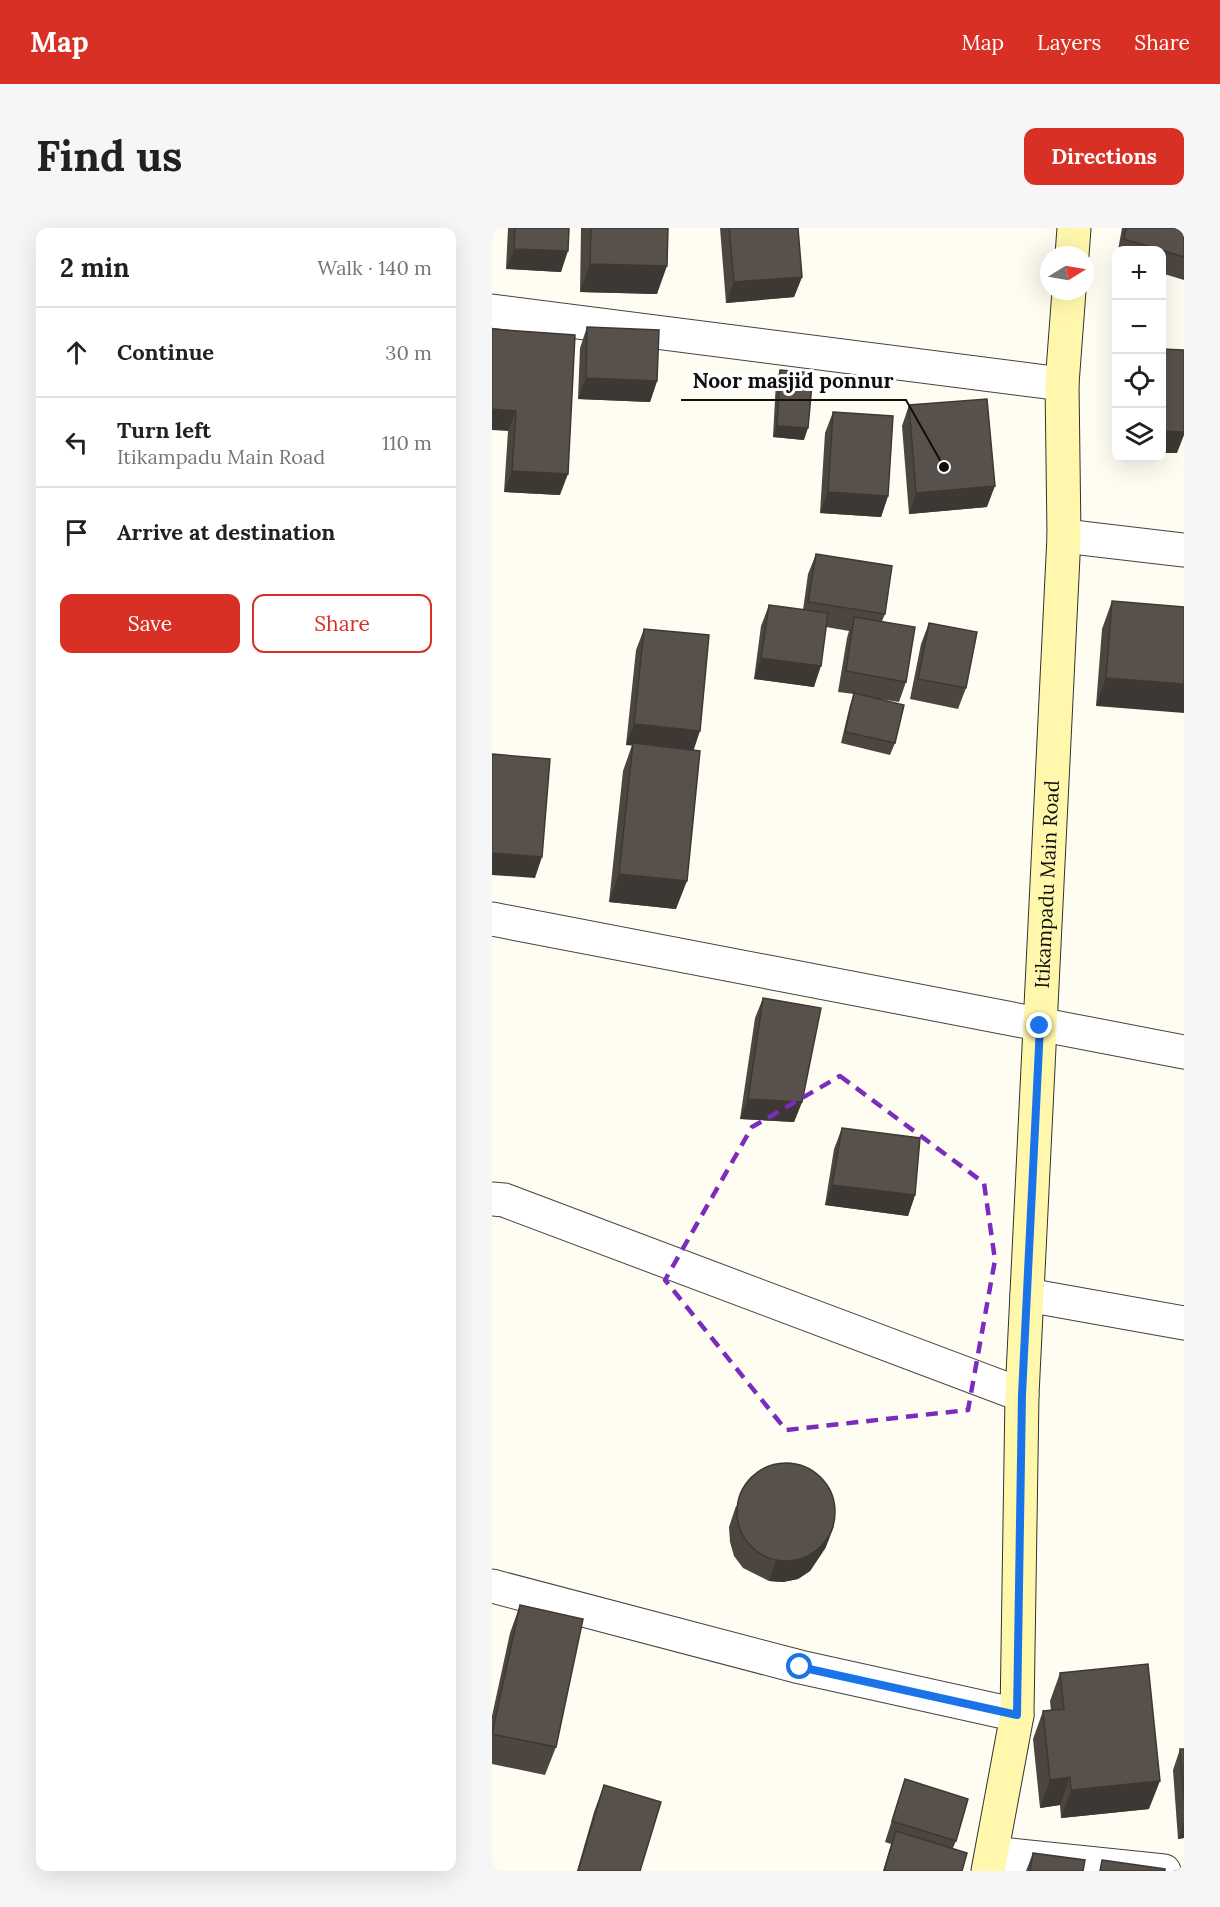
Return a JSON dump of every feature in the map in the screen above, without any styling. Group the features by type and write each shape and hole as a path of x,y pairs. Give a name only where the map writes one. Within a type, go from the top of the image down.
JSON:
{"street":[{"path":"1073,246 1074,228"},
{"name":"Itikampadu Main Road","path":"990,1862 1017,1715 1022,1395 1064,536 1062,384 1068,300"},
{"path":"492,311 1062,384"},
{"path":"1064,536 1184,550"},
{"path":"492,919 1184,1052"},
{"path":"492,1199 504,1200 1022,1395"},
{"path":"1027,1295 1184,1323"},
{"path":"492,1587 800,1667 1017,1715"},
{"path":"990,1862 1164,1871"}],"highlighted area":[{"path":"840,1076 984,1183 995,1260 968,1410 786,1430 665,1280 752,1127"}],"building":[{"path":"515,228 569,228 568,251 514,249"},
{"path":"591,228 668,228 667,266 590,264"},
{"path":"729,228 798,228 802,277 734,282"},
{"path":"1126,228 1184,228 1184,257 1166,252 1166,246 1147,246 1124,239"},
{"path":"587,327 659,330 657,381 586,378"},
{"path":"492,329 575,335 568,474 512,471 516,411 492,409"},
{"path":"1166,349 1184,350 1184,432 1166,431"},
{"path":"780,370 813,373 808,428 777,426"},
{"path":"987,399 995,486 916,493 909,405"},
{"path":"833,412 893,416 888,496 828,492"},
{"path":"816,554 892,566 885,614 808,602"},
{"path":"1112,601 1184,607 1184,684 1106,678"},
{"path":"769,605 828,613 821,666 761,658"},
{"path":"854,617 915,627 906,682 846,671"},
{"path":"929,623 977,632 966,688 918,679"},
{"path":"644,629 709,635 700,731 634,724"},
{"path":"854,693 904,705 895,743 845,732"},
{"path":"633,743 700,751 687,881 619,874"},
{"path":"492,754 550,759 542,857 492,853"},
{"path":"763,998 821,1008 802,1102 748,1099"},
{"path":"842,1128 920,1138 915,1195 832,1185"},
{"path":"786,1463 805,1467 821,1477 831,1493 835,1512 831,1531 821,1547 805,1557 786,1561 767,1557 751,1547 741,1531 737,1512 741,1493 751,1477 767,1467"},
{"path":"520,1605 583,1619 556,1747 492,1734"},
{"path":"1148,1664 1160,1781 1071,1790 1070,1777 1050,1780 1043,1711 1064,1709 1060,1673"},
{"path":"1180,1749 1184,1749 1184,1799"},
{"path":"905,1779 968,1799 956,1841 892,1821"},
{"path":"604,1785 661,1802 640,1871 578,1871"},
{"path":"896,1831 967,1853 962,1871 884,1871"},
{"path":"1033,1853 1085,1860 1083,1871 1030,1871"},
{"path":"1102,1860 1165,1869 1165,1871 1100,1871"}],"place":[{"name":"Noor masjid ponnur","path":"944,467"}],"route":[{"path":"800,1667 1017,1715 1022,1395 1040,1026"}]}
